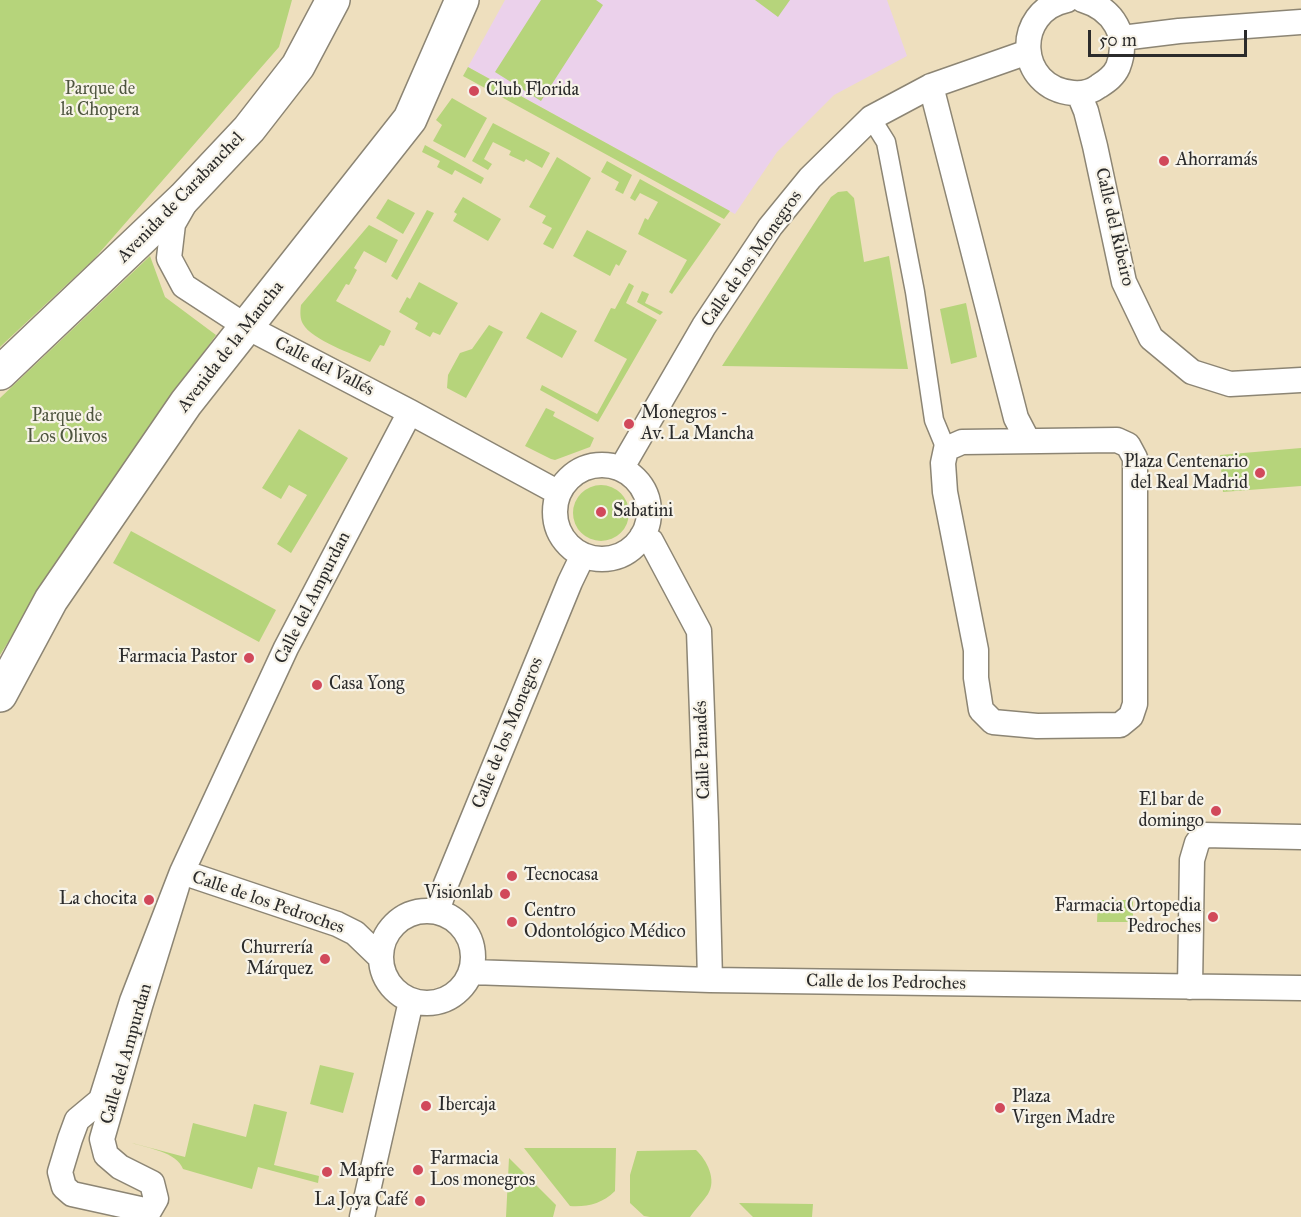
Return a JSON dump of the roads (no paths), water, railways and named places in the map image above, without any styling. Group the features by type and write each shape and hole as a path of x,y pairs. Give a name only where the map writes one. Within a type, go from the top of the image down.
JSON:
{"main road":[{"name":"Avenida de Carabanchel","path":"0,373 125,256 192,190 249,129 298,66 333,0"},
{"name":"Avenida de la Mancha","path":"0,695 51,600 186,403 410,119 462,0"}],"street":[{"path":"1061,1 1044,11 1034,23 1029,38 1028,52 1032,66 1045,82 1065,92 1079,94 1094,90 1108,81 1115,72 1122,54 1122,38 1117,24 1106,10 1083,0"},
{"path":"1122,38 1301,22"},
{"name":"Calle de los Monegros","path":"621,469 704,326 771,227 810,178 871,118 931,86 1028,52"},
{"path":"931,86 1016,418 1028,441"},
{"name":"Calle del Ribeiro","path":"1079,94 1095,146 1124,282 1151,338 1192,372 1230,384 1301,380"},
{"path":"871,118 886,142 915,292 934,420 946,449 943,463 945,492 976,650 976,678 981,710 993,722 1037,726 1120,725 1131,717 1135,704 1135,458 1128,445 1117,440 962,442 946,449"},
{"name":"Calle del Vallés","path":"192,190 173,224 169,258 184,286 247,327 410,412 559,494"},
{"name":"Calle del Ampurdan","path":"180,879 140,1005 102,1139 106,1155 120,1167 152,1183 156,1199 148,1211 72,1194 64,1186 60,1172 77,1120 101,1100 132,1001 180,879 286,648 410,412"},
{"path":"606,465 621,469 634,477 644,490 649,513 642,536 631,549 616,557 600,559 583,555 568,545 558,529 555,511 559,494 566,481 592,466 606,465"},
{"name":"Calle Panadés","path":"642,536 651,541 699,631 710,980"},
{"name":"Calle de los Monegros","path":"437,912 455,862 583,555"},
{"path":"1190,987 1193,840 1203,835 1301,837"},
{"name":"Calle de los Pedroches","path":"180,879 337,924 355,933 381,958"},
{"path":"437,912 451,918 463,928 471,941 474,956 471,972 465,985 454,995 426,1004 411,1001 392,988 386,979 381,958 386,935 398,922 413,913 437,912"},
{"name":"Calle de los Pedroches","path":"471,972 710,980 1301,988"},
{"path":"362,1217 411,1001"}],"place":[{"name":"Club Florida","path":"474,91"},
{"name":"Ahorramás","path":"1164,161"},
{"name":"Monegros - Av. La Mancha","path":"629,424"},
{"name":"Plaza Centenario del Real Madrid","path":"1260,473"},
{"name":"Sabatini","path":"601,512"},
{"name":"Farmacia Pastor","path":"249,658"},
{"name":"Casa Yong","path":"317,685"},
{"name":"El bar de domingo","path":"1216,811"},
{"name":"Tecnocasa","path":"512,876"},
{"name":"Visionlab","path":"505,894"},
{"name":"La chocita","path":"149,900"},
{"name":"Farmacia Ortopedia Pedroches","path":"1213,917"},
{"name":"Centro Odontológico Médico","path":"512,922"},
{"name":"Churrería Márquez","path":"325,959"},
{"name":"Ibercaja","path":"426,1106"},
{"name":"Plaza Virgen Madre","path":"1000,1108"},
{"name":"Farmacia Los monegros","path":"418,1170"},
{"name":"Mapfre","path":"327,1172"},
{"name":"La Joya Café","path":"420,1201"}],"park label":[{"name":"Parque de la Chopera","path":"100,100"},
{"name":"Parque de Los Olivos","path":"67,427"}]}
